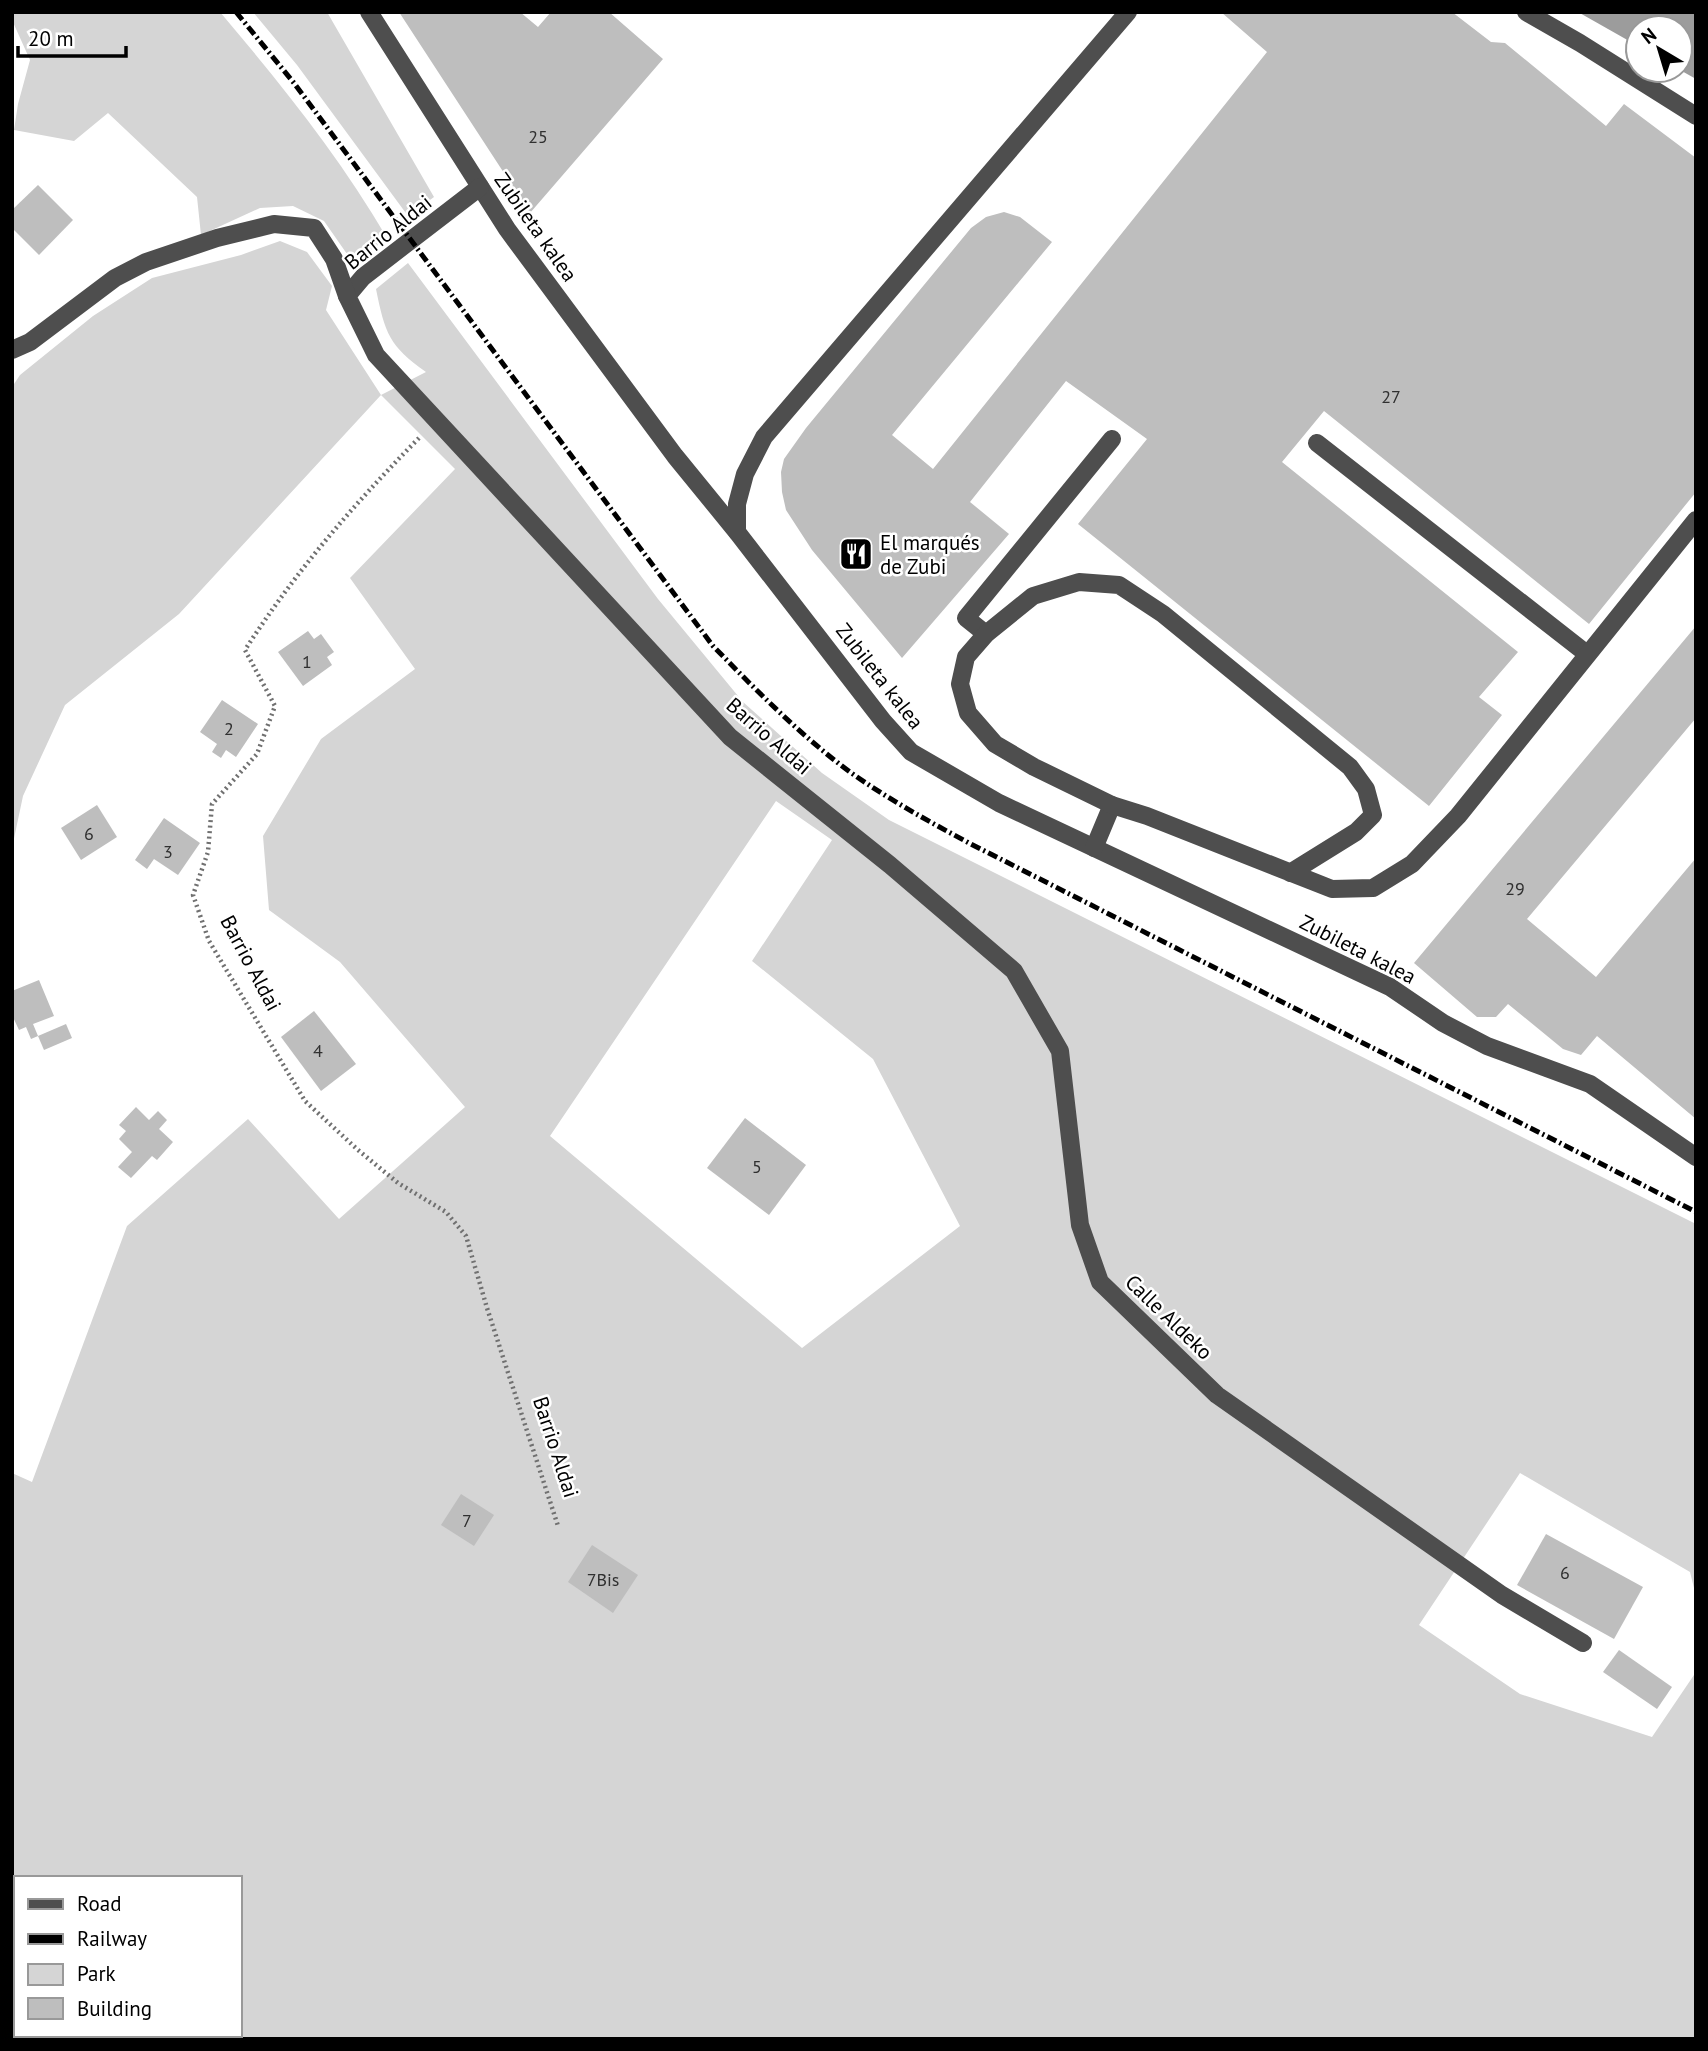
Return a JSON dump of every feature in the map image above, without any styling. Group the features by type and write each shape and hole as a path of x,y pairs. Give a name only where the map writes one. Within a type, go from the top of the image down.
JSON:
{"street":[{"name":"Zubileta kalea","path":"369,12 507,229 659,434 911,752 999,803 1390,987 1443,1023 1487,1046 1590,1084 1696,1157"},
{"path":"737,532 737,504 742,484 764,437 1128,12"},
{"path":"1526,12 1696,116"},
{"name":"Barrio Aldai","path":"480,187 363,278 347,296 376,355 730,737 818,807"},
{"path":"12,349 30,342 115,278 146,262 217,238 274,224 314,228 334,259 347,296"},
{"path":"986,634 966,618 1112,439"},
{"path":"1317,443 1587,654"},
{"path":"1290,873 1356,832 1373,815 1366,789 1350,766 1163,614 1119,585 1079,582 1033,596 986,634 966,657 960,684 968,713 995,744 1034,768 1112,805 1147,816 1290,873 1332,889 1373,888 1412,864 1458,816 1696,520"},
{"path":"1094,848 1112,805"},
{"name":"Calle Aldeko","path":"818,807 1014,971 1060,1051 1080,1225 1100,1282 1217,1395 1502,1595 1583,1643"}],"path":[{"name":"Barrio Aldai","path":"436,420 330,533 277,600 245,650 275,706 257,754 212,804 208,852 192,895 209,941 305,1101 398,1183 446,1212 466,1236 558,1526"}],"green space":[{"path":"12,12 220,12 308,121 350,178 387,238 354,264 324,221 293,206 260,208 201,235 197,197 108,113 74,141 14,130 30,60 12,20"},
{"path":"253,12 327,12 434,197 408,216 297,65"},
{"path":"280,241 307,252 332,286 326,310 381,395 179,614 65,705 23,796 12,848 12,387 20,375 93,316 152,278 241,255"},
{"path":"408,263 658,599 743,702 822,773 889,820 1696,1224 1696,1596 1690,1572 1520,1473 1419,1625 1520,1694 1652,1737 1696,1672 1696,2039 12,2039 12,1473 32,1482 127,1226 248,1119 339,1219 465,1107 340,962 269,910 263,836 321,739 415,669 350,578 455,469 381,395 426,372 404,354 390,337 376,289","holes":["776,801 832,840 752,961 873,1059 960,1226 802,1348 550,1136"]}],"shaded area":[{"path":"1578,12 1696,12 1696,79 1694,14 1624,14 1624,38"}],"building":[{"path":"399,12 520,12 538,27 551,12 609,12 663,59 530,213"},
{"path":"1221,12 1452,12 1491,42 1505,43 1606,126 1624,104 1696,158 1696,492 1589,624 1324,411 1282,462 1518,652 1479,697 1502,715 1429,806 1078,524 1147,439 1066,381 970,502 1009,534 902,658 812,550 786,510 781,472 784,459 806,428 971,228 986,217 1004,212 1020,217 1052,242 892,435 933,469 1267,52"},
{"path":"38,185 73,220 39,255 12,228 12,210"},
{"path":"1696,626 1696,718 1527,919 1596,977 1696,858 1696,1119 1597,1036 1581,1055 1563,1049 1508,1004 1496,1017 1477,1017 1414,963"},
{"path":"308,631 314,639 321,634 334,652 327,657 332,665 303,686 278,652"},
{"path":"222,700 258,724 236,757 226,750 221,758 212,752 217,744 200,732"},
{"path":"97,805 117,837 81,860 61,828"},
{"path":"164,818 200,843 178,875 154,859 147,869 135,860"},
{"path":"39,980 54,1016 33,1024 38,1036 31,1039 26,1027 19,1030 12,1015 12,991"},
{"path":"314,1011 356,1064 321,1091 281,1037"},
{"path":"66,1024 72,1038 44,1050 38,1036"},
{"path":"136,1107 149,1120 158,1111 167,1120 159,1129 173,1142 157,1160 152,1156 131,1178 118,1167 132,1152 119,1139 126,1131 119,1125"},
{"path":"745,1118 806,1165 769,1215 707,1168"},
{"path":"461,1494 494,1515 474,1546 441,1525"},
{"path":"1546,1534 1643,1587 1614,1639 1517,1585"},
{"path":"592,1545 638,1575 613,1613 568,1582"},
{"path":"1619,1650 1672,1687 1657,1709 1603,1672"}],"railway":[{"path":"236,12 294,83 713,646 779,712 832,758 894,801 969,843 1696,1212"}],"place":[{"name":"El marqués de Zubi","path":"856,554"}]}
